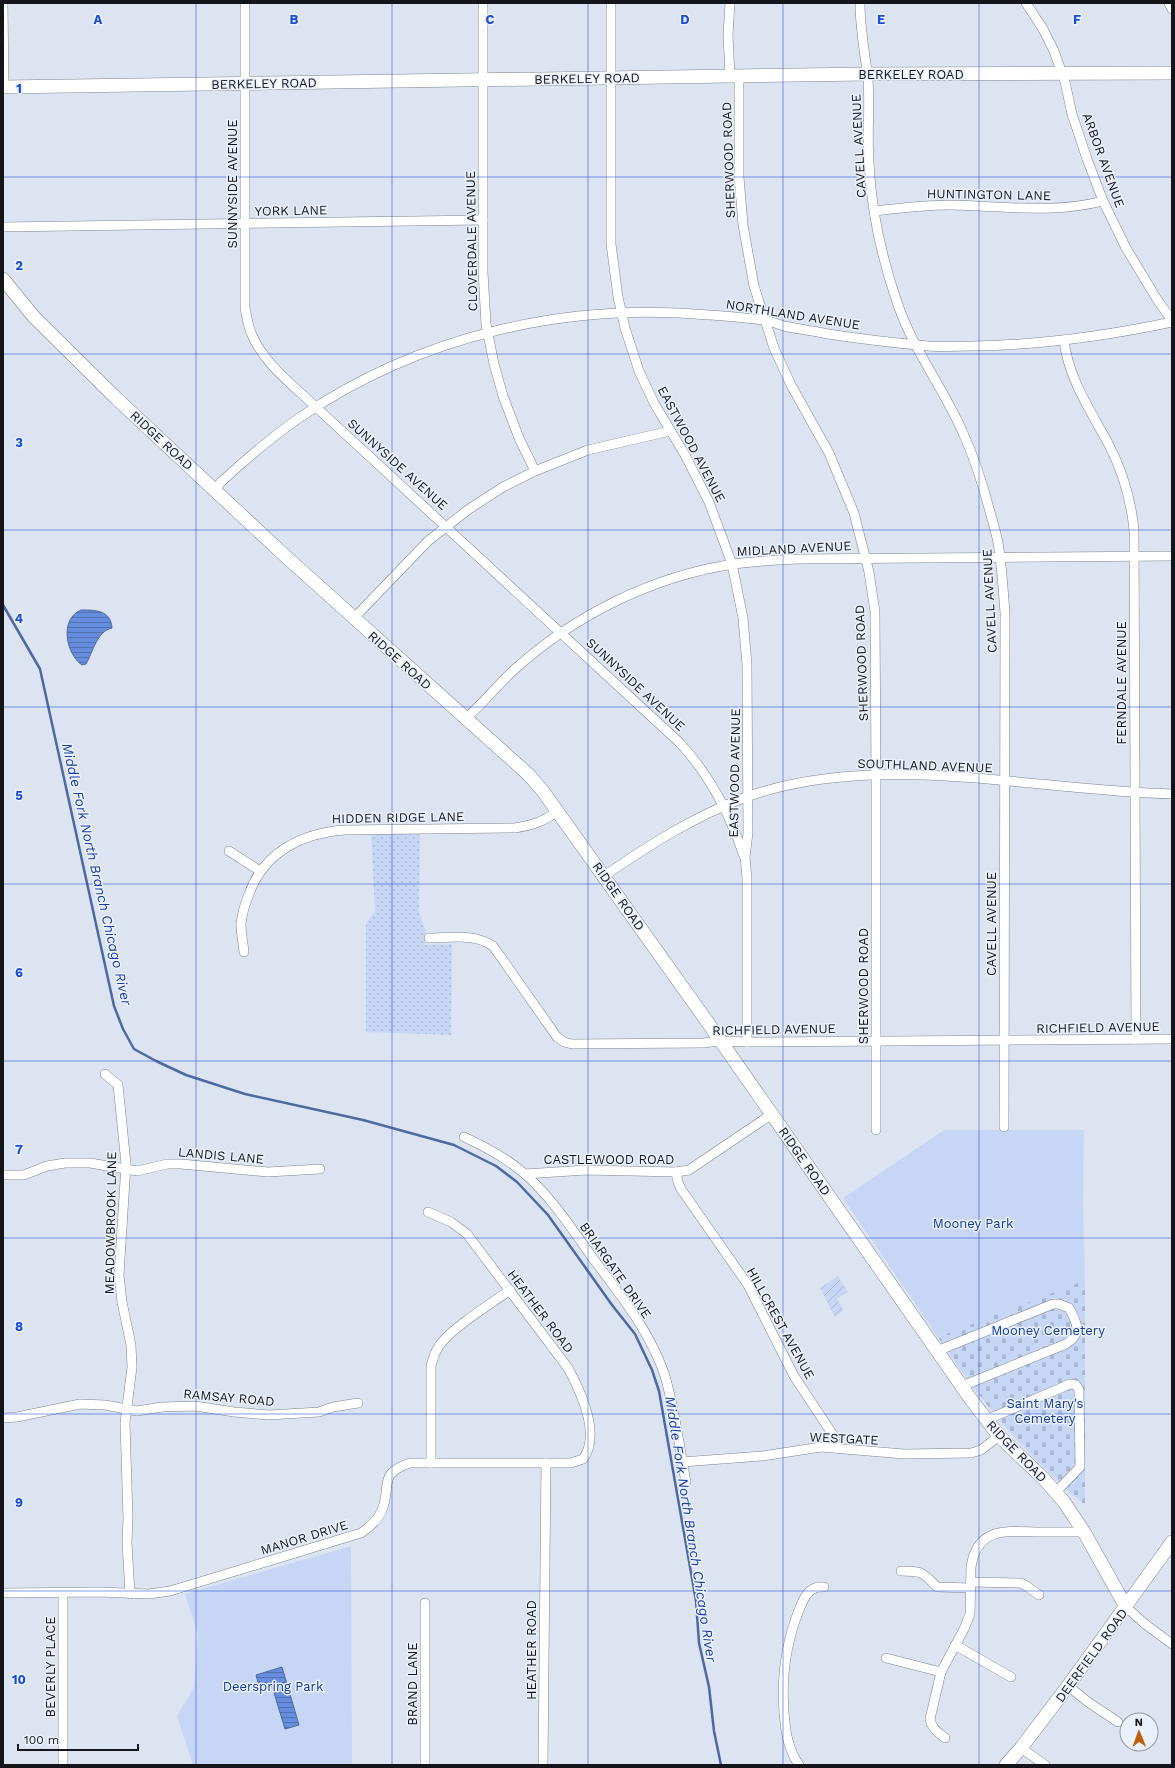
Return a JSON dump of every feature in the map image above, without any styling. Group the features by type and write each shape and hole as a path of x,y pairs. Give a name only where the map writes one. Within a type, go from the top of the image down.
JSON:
{"street":[{"path":"3,3 3,87"},
{"name":"SUNNYSIDE AVENUE","path":"245,3 245,308 252,336 269,362 317,408 680,743 707,777 718,795 745,857"},
{"name":"CLOVERDALE AVENUE","path":"483,3 484,300 494,364 504,401 519,438 535,471"},
{"name":"EASTWOOD AVENUE","path":"611,3 612,244 614,272 622,312 639,370 654,403 688,461 709,502 724,537 732,564 743,618 747,665 748,833 745,857 747,878 748,1042"},
{"name":"SHERWOOD ROAD","path":"730,3 728,35 735,76 739,177 743,226 754,286 774,348 791,385 829,453 842,482 854,513 869,572 876,629 876,1130"},
{"name":"CAVELL AVENUE","path":"860,3 862,38 867,74 868,162 879,240 884,262 899,307 914,344 946,400 973,457 994,527 1000,557 1005,613 1004,1127"},
{"name":"ARBOR AVENUE","path":"1026,3 1043,29 1054,51 1062,74 1072,114 1103,201 1126,248 1172,321"},
{"path":"1169,3 1172,9"},
{"name":"BERKELEY ROAD","path":"3,87 867,74 1172,73"},
{"name":"HUNTINGTON LANE","path":"875,211 931,205 1035,209 1089,205 1103,201"},
{"name":"YORK LANE","path":"3,228 483,220"},
{"name":"RIDGE ROAD","path":"3,279 34,317 64,349 215,490 529,776 542,790 772,1114 986,1420 999,1436 1056,1492 1084,1532 1126,1607"},
{"name":"NORTHLAND AVENUE","path":"215,490 221,482 269,440 317,408 365,379 430,350 516,325 565,317 622,312 708,315 764,320 830,334 929,346 1000,346 1064,341 1111,335 1172,321"},
{"name":"FERNDALE AVENUE","path":"1064,341 1069,364 1080,394 1109,445 1121,471 1132,511 1134,556 1136,1039"},
{"path":"354,617 413,555 446,526 503,487 535,471 588,450 670,431"},
{"name":"MIDLAND AVENUE","path":"465,719 515,669 561,632 608,606 656,584 691,573 732,564 798,559 1172,556"},
{"name":"SOUTHLAND AVENUE","path":"604,876 650,845 684,825 723,806 747,797 808,782 876,775 934,776 1134,793 1172,794"},
{"name":"HIDDEN RIDGE LANE","path":"244,952 241,931 243,910 253,883 260,871 284,849 310,836 325,831 345,830 515,828 533,825 548,819 557,811"},
{"path":"229,851 260,871"},
{"name":"RICHFIELD AVENUE","path":"429,938 474,938 484,940 493,946 557,1037 564,1042 572,1044 703,1044 720,1041 1004,1041 1172,1038"},
{"name":"MEADOWBROOK LANE","path":"105,1074 118,1085 126,1170 120,1275 122,1302 131,1344 132,1367 125,1423 128,1518 127,1542 130,1594"},
{"name":"CASTLEWOOD ROAD","path":"525,1174 586,1170 676,1172 689,1170 698,1166 772,1114"},
{"name":"BRIARGATE DRIVE","path":"464,1136 502,1157 525,1174 546,1194 647,1335 659,1359 670,1394 682,1462"},
{"name":"LANDIS LANE","path":"3,1175 24,1175 47,1166 65,1163 104,1165 137,1171 166,1164 268,1172 320,1169"},
{"name":"HILLCREST AVENUE","path":"676,1172 681,1189 748,1285 794,1376 833,1435 837,1448"},
{"name":"HEATHER ROAD","path":"428,1212 451,1222 467,1234 568,1368 586,1407 591,1437 587,1453"},
{"path":"431,1463 431,1366 433,1357 440,1344 453,1332 510,1290"},
{"path":"937,1351 1053,1304 1059,1304 1069,1308 1077,1330 1076,1336 1072,1340 1066,1344 962,1386"},
{"path":"986,1420 1070,1384 1076,1385 1079,1390 1080,1467 1056,1492"},
{"name":"RAMSAY ROAD","path":"3,1418 17,1417 80,1404 105,1405 136,1411 162,1407 189,1406 234,1412 269,1415 293,1415 319,1412 333,1407 358,1403"},
{"name":"WESTGATE","path":"682,1462 762,1456 821,1447 904,1454 971,1453 981,1450 999,1436"},
{"name":"MANOR DRIVE","path":"3,1594 149,1594 170,1591 353,1537 369,1528 379,1515 385,1499 387,1480 392,1473 400,1467 410,1463 546,1463 578,1461 587,1453"},
{"path":"682,1462 686,1482"},
{"name":"HEATHER ROAD","path":"543,1765 546,1463"},
{"path":"945,1738 934,1730 930,1719 941,1672 964,1629 970,1614 972,1559 978,1546 986,1538 993,1534 1009,1531 1084,1532"},
{"name":"DEERFIELD ROAD","path":"1006,1765 1022,1748 1172,1542"},
{"path":"900,1571 923,1572 937,1587 1020,1583 1026,1585 1039,1595"},
{"path":"799,1765 790,1748 786,1731 784,1708 785,1661 793,1625 802,1604 811,1590 824,1587"},
{"name":"BEVERLY PLACE","path":"63,1593 63,1765"},
{"name":"BRAND LANE","path":"425,1603 425,1765"},
{"path":"1126,1607 1144,1624 1172,1644"},
{"path":"955,1645 1011,1677"},
{"path":"886,1658 941,1672"},
{"path":"1068,1686 1088,1702 1118,1722"},
{"path":"1022,1748 1045,1765"}],"green space":[{"path":"420,833 419,912 426,932 425,945 452,944 451,1035 366,1032 366,924 375,911 371,834"},
{"name":"Mooney Park","path":"944,1130 1084,1130 1083,1205 1085,1280 938,1337 843,1198"},
{"path":"838,1276 848,1292 837,1299 844,1310 835,1317 820,1288"},
{"path":"1085,1280 1085,1505 1024,1448 970,1383 938,1337"},
{"name":"Deerspring Park","path":"351,1546 352,1765 193,1765 177,1716 194,1687 198,1635 185,1594"}],"water":[{"path":"81,610 92,610 105,614 111,622 112,628 103,633 96,643 86,664 82,665 76,660 72,653 67,637 67,628 70,621 74,614"},
{"path":"282,1667 299,1725 285,1729 271,1683 259,1686 256,1675"}],"waterway":[{"name":"Middle Fork North Branch Chicago River","path":"3,605 40,669 114,1006 123,1029 134,1049 186,1075 245,1094 363,1120 454,1145 496,1166 517,1182 548,1215 612,1305 635,1334 652,1370 659,1391 696,1601 699,1643 709,1687 714,1731 721,1765"}],"park label":[{"name":"Mooney Cemetery","path":"1048,1330"},
{"name":"Saint Mary's Cemetery","path":"1045,1410"}]}
